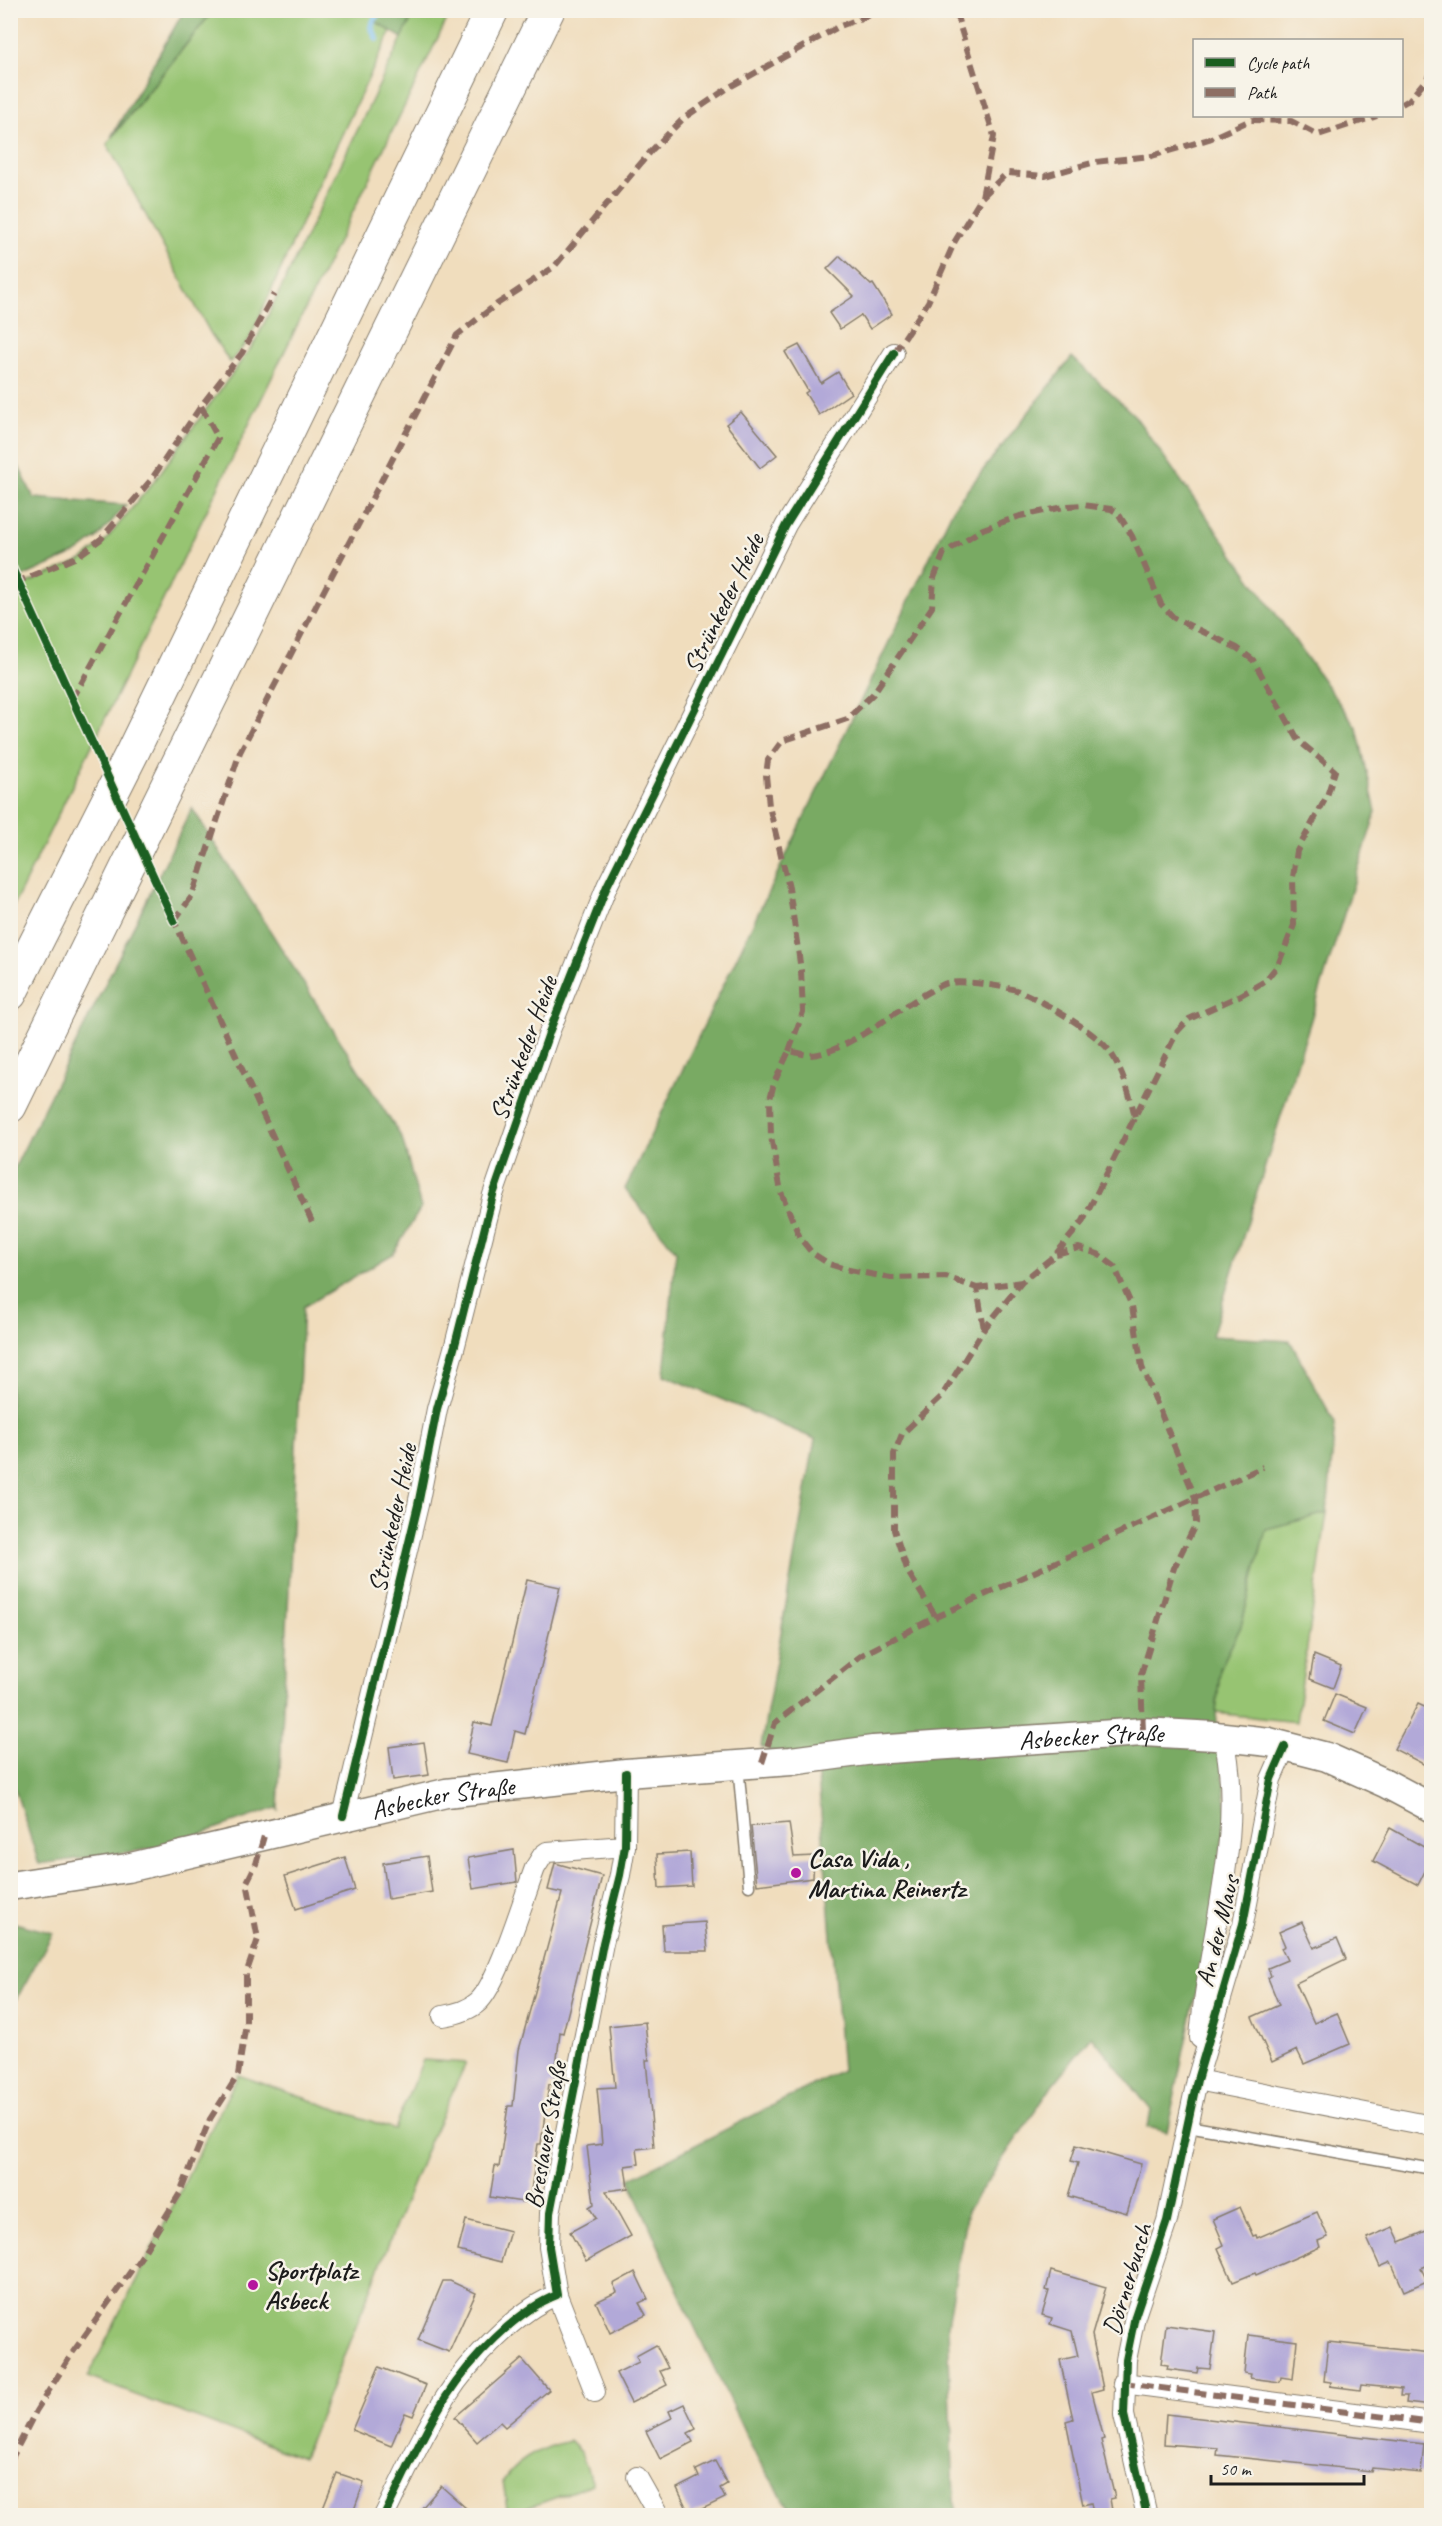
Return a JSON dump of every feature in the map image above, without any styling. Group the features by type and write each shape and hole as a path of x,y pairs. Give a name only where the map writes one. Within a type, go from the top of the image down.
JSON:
{"highway":[{"path":"10,994 132,753 492,10"},
{"path":"10,1106 548,10"}],"main road":[{"name":"Asbecker Straße","path":"10,1886 127,1868 446,1793 626,1773 791,1761 873,1750 1143,1732 1224,1737 1285,1747 1327,1757 1385,1783 1431,1808"}],"street":[{"name":"Strünkeder Heide","path":"343,1816 418,1505 436,1409 455,1345 493,1195 550,1030 607,886 786,525 894,353"},
{"name":"An der Maus","path":"1197,2080 1201,2022 1228,1853 1231,1794 1229,1761 1224,1737"},
{"name":"An der Maus","path":"1188,2126 1197,2080 1243,1924 1271,1779 1285,1747"},
{"name":"Breslauer Straße","path":"596,2392 557,2295 549,2247 550,2213 625,1846 626,1773"},
{"path":"443,2016 461,2013 477,2003 485,1994 494,1977 535,1868 543,1855 554,1850 625,1846"},
{"path":"1197,2080 1431,2126"},
{"name":"Dörnerbusch","path":"1147,2516 1124,2415 1123,2384 1135,2316 1167,2221 1188,2126"},
{"path":"384,2516 446,2396 509,2324 542,2300 557,2295"},
{"path":"1123,2384 1431,2422"},
{"path":"637,2477 659,2516"}],"lane":[{"path":"738,1764 749,1886"},
{"path":"1188,2126 1431,2169"}],"green space":[{"path":"376,10 415,11 402,38 375,21"},
{"path":"184,11 213,11 111,137"},
{"path":"213,11 376,11 375,21 391,31 249,340 230,362 211,334 107,144"},
{"path":"415,11 451,11 11,911 11,590 82,560 105,541 155,480 255,342"},
{"path":"1072,357 1135,416 1357,728 1376,812 1212,1336 1290,1341 1335,1423 1327,1513 1266,1529 1241,1626 1220,1669 1216,1713 1227,1810 1210,1924 1167,2132 1148,2127 1151,2110 1092,2036 1053,2085 967,2211 948,2325 954,2500 958,2515 794,2515 757,2458 688,2313 629,2179 842,2070 818,1777 761,1746 815,1439 664,1375 676,1251 625,1189 954,507"},
{"path":"11,450 34,498 126,505 99,536 76,553 11,582"},
{"path":"192,808 402,1138 421,1208 393,1254 303,1307 278,1810 276,1808 159,1848 39,1864 10,1774 10,1177"},
{"path":"1327,1513 1296,1722 1216,1713 1220,1669 1241,1626 1266,1529"},
{"path":"10,1922 53,1933 11,2009"},
{"name":"Sportplatz Asbeck","path":"423,2060 466,2063 431,2138 303,2458 88,2377 238,2075 394,2129"},
{"path":"569,2441 581,2453 593,2484 508,2515 503,2481 509,2473 532,2455"}],"building":[{"path":"840,256 871,285 873,284 892,314 870,329 861,315 840,329 829,313 854,296 827,269"},
{"path":"799,345 821,383 838,372 851,393 819,415 805,393 808,391 785,352"},
{"path":"741,412 777,455 760,468 726,424"},
{"path":"527,1580 560,1587 525,1734 515,1731 508,1763 467,1754 474,1722 492,1726"},
{"path":"1314,1655 1341,1666 1333,1688 1310,1679"},
{"path":"1335,1694 1367,1707 1355,1734 1324,1721"},
{"path":"1418,1704 1431,1710 1431,1768 1394,1749"},
{"path":"424,1742 429,1775 393,1780 389,1747"},
{"path":"789,1823 794,1857 814,1856 813,1878 757,1885 751,1826"},
{"path":"1390,1828 1431,1851 1431,1859 1418,1885 1373,1861"},
{"path":"514,1850 517,1882 473,1889 468,1858"},
{"path":"690,1852 692,1886 659,1888 657,1854"},
{"path":"427,1856 432,1892 388,1899 383,1863"},
{"path":"345,1857 355,1890 296,1909 285,1876"},
{"path":"555,1863 602,1876 563,2033 560,2032 554,2085 549,2084 541,2144 538,2144 529,2203 490,2197 495,2166 499,2167 508,2106 513,2106 519,2050 562,1893 548,1890"},
{"path":"705,1922 708,1951 664,1951 662,1925"},
{"path":"1302,1922 1314,1948 1337,1938 1346,1959 1296,1983 1314,2023 1337,2013 1350,2044 1304,2064 1297,2050 1272,2062 1252,2017 1279,2005 1268,1978 1271,1976 1268,1968 1287,1960 1281,1948 1285,1946 1279,1932"},
{"path":"645,2022 654,2147 637,2149 639,2164 625,2166 628,2188 606,2191 631,2236 586,2261 570,2232 596,2218 589,2207 594,2204 587,2146 602,2144 597,2088 615,2087 609,2026"},
{"path":"1076,2145 1141,2164 1127,2213 1068,2196 1078,2163 1071,2161"},
{"path":"1240,2207 1253,2236 1256,2235 1257,2238 1317,2212 1328,2237 1318,2241 1320,2247 1256,2275 1255,2273 1233,2282 1218,2248 1224,2245 1213,2219"},
{"path":"466,2220 510,2231 501,2262 458,2251"},
{"path":"1393,2227 1400,2242 1431,2229 1431,2264 1421,2268 1427,2281 1404,2291 1391,2262 1380,2267 1367,2238"},
{"path":"1051,2271 1106,2287 1092,2335 1103,2389 1092,2392 1115,2498 1110,2499 1113,2516 1094,2516 1091,2503 1083,2505 1066,2421 1073,2419 1060,2360 1078,2356 1072,2331 1050,2324 1052,2318 1042,2315 1049,2291 1046,2290"},
{"path":"635,2272 648,2299 639,2303 646,2315 610,2333 596,2302 617,2292 613,2284"},
{"path":"443,2281 450,2281 476,2293 449,2352 418,2340"},
{"path":"1166,2325 1215,2332 1210,2369 1198,2368 1197,2373 1167,2369 1168,2365 1161,2364"},
{"path":"1248,2335 1297,2341 1293,2379 1281,2377 1280,2382 1250,2378 1251,2374 1244,2373"},
{"path":"1328,2342 1431,2353 1431,2406 1406,2403 1407,2396 1400,2396 1401,2389 1361,2385 1360,2390 1330,2386 1331,2382 1324,2381"},
{"path":"656,2345 668,2368 660,2371 667,2385 631,2403 616,2373 639,2362 636,2356"},
{"path":"522,2359 549,2390 505,2427 500,2422 477,2442 455,2417"},
{"path":"379,2367 426,2385 413,2416 405,2413 391,2446 352,2430"},
{"path":"684,2404 696,2429 688,2433 693,2442 660,2459 646,2431 672,2418 669,2411"},
{"path":"1166,2414 1424,2444 1421,2473 1372,2468 1371,2471 1217,2455 1218,2448 1164,2444"},
{"path":"715,2461 727,2484 720,2488 725,2498 690,2515 677,2488 699,2477 696,2470"},
{"path":"337,2473 364,2482 354,2510 351,2516 320,2516"},
{"path":"441,2486 475,2516 415,2516"}],"waterway":[{"path":"377,39 371,27 379,10"}],"marked path":[{"path":"174,921 192,896 240,752 457,335 497,304 554,267 652,150 684,118 728,88 840,26 883,10"},
{"path":"894,353 928,302 955,241 982,197 994,136 955,10"},
{"path":"1403,103 1409,100 1432,72"},
{"path":"982,197 1007,173 1045,176 1095,162 1152,156 1209,139 1251,120 1291,121 1318,135 1374,117"},
{"path":"14,583 77,557 101,539 151,480 201,406 242,353 274,294"},
{"path":"72,700 218,438 201,406"},
{"path":"789,1051 803,1012 801,970 789,888 769,806 766,775 768,760 782,741 847,719 873,694 932,607 934,578 944,553 983,529 1020,516 1083,505 1111,509 1118,513 1132,536 1161,604 1174,618 1237,648 1253,660 1299,741 1335,771 1327,796 1297,851 1293,877 1294,925 1278,965 1265,981 1189,1019 1177,1032 1083,1221 1055,1255 1022,1282 984,1329 941,1397 902,1434 894,1454 894,1530 908,1572 936,1617"},
{"path":"172,916 313,1224"},
{"path":"984,1329 977,1288 946,1277 891,1278 849,1270 829,1264 812,1253 800,1238 781,1192 771,1136 770,1099 774,1083 789,1051 806,1055 827,1052 860,1036 944,984 969,983 1001,987 1016,990 1037,1000 1079,1025 1101,1042 1113,1056 1121,1073 1135,1117"},
{"path":"1056,1254 1079,1248 1098,1254 1114,1266 1132,1306 1142,1367 1195,1497 1196,1523 1174,1568 1141,1675 1143,1732"},
{"path":"977,1288 1022,1282"},
{"path":"762,1763 775,1723 862,1655 936,1617 1263,1467"},
{"path":"10,2462 36,2411 73,2352 141,2257 180,2193 210,2119 238,2075 246,2023 246,1974 258,1939 247,1882 256,1864 264,1836"},
{"path":"1123,2383 1432,2423"}],"cycle path":[{"path":"343,1816 418,1505 437,1409 493,1195 550,1030 607,886 786,525 894,353"},
{"path":"12,568 174,921"},
{"path":"1147,2516 1124,2415 1126,2360 1135,2316 1167,2221 1197,2080 1243,1924 1271,1779 1285,1747"},
{"path":"384,2516 429,2426 467,2368 510,2324 542,2302 557,2295 549,2247 550,2213 603,1943 620,1875 625,1846 626,1773"}],"place":[{"name":"Casa Vida , Martina Reinertz","path":"796,1873"},
{"name":"Sportplatz Asbeck","path":"253,2285"}]}
